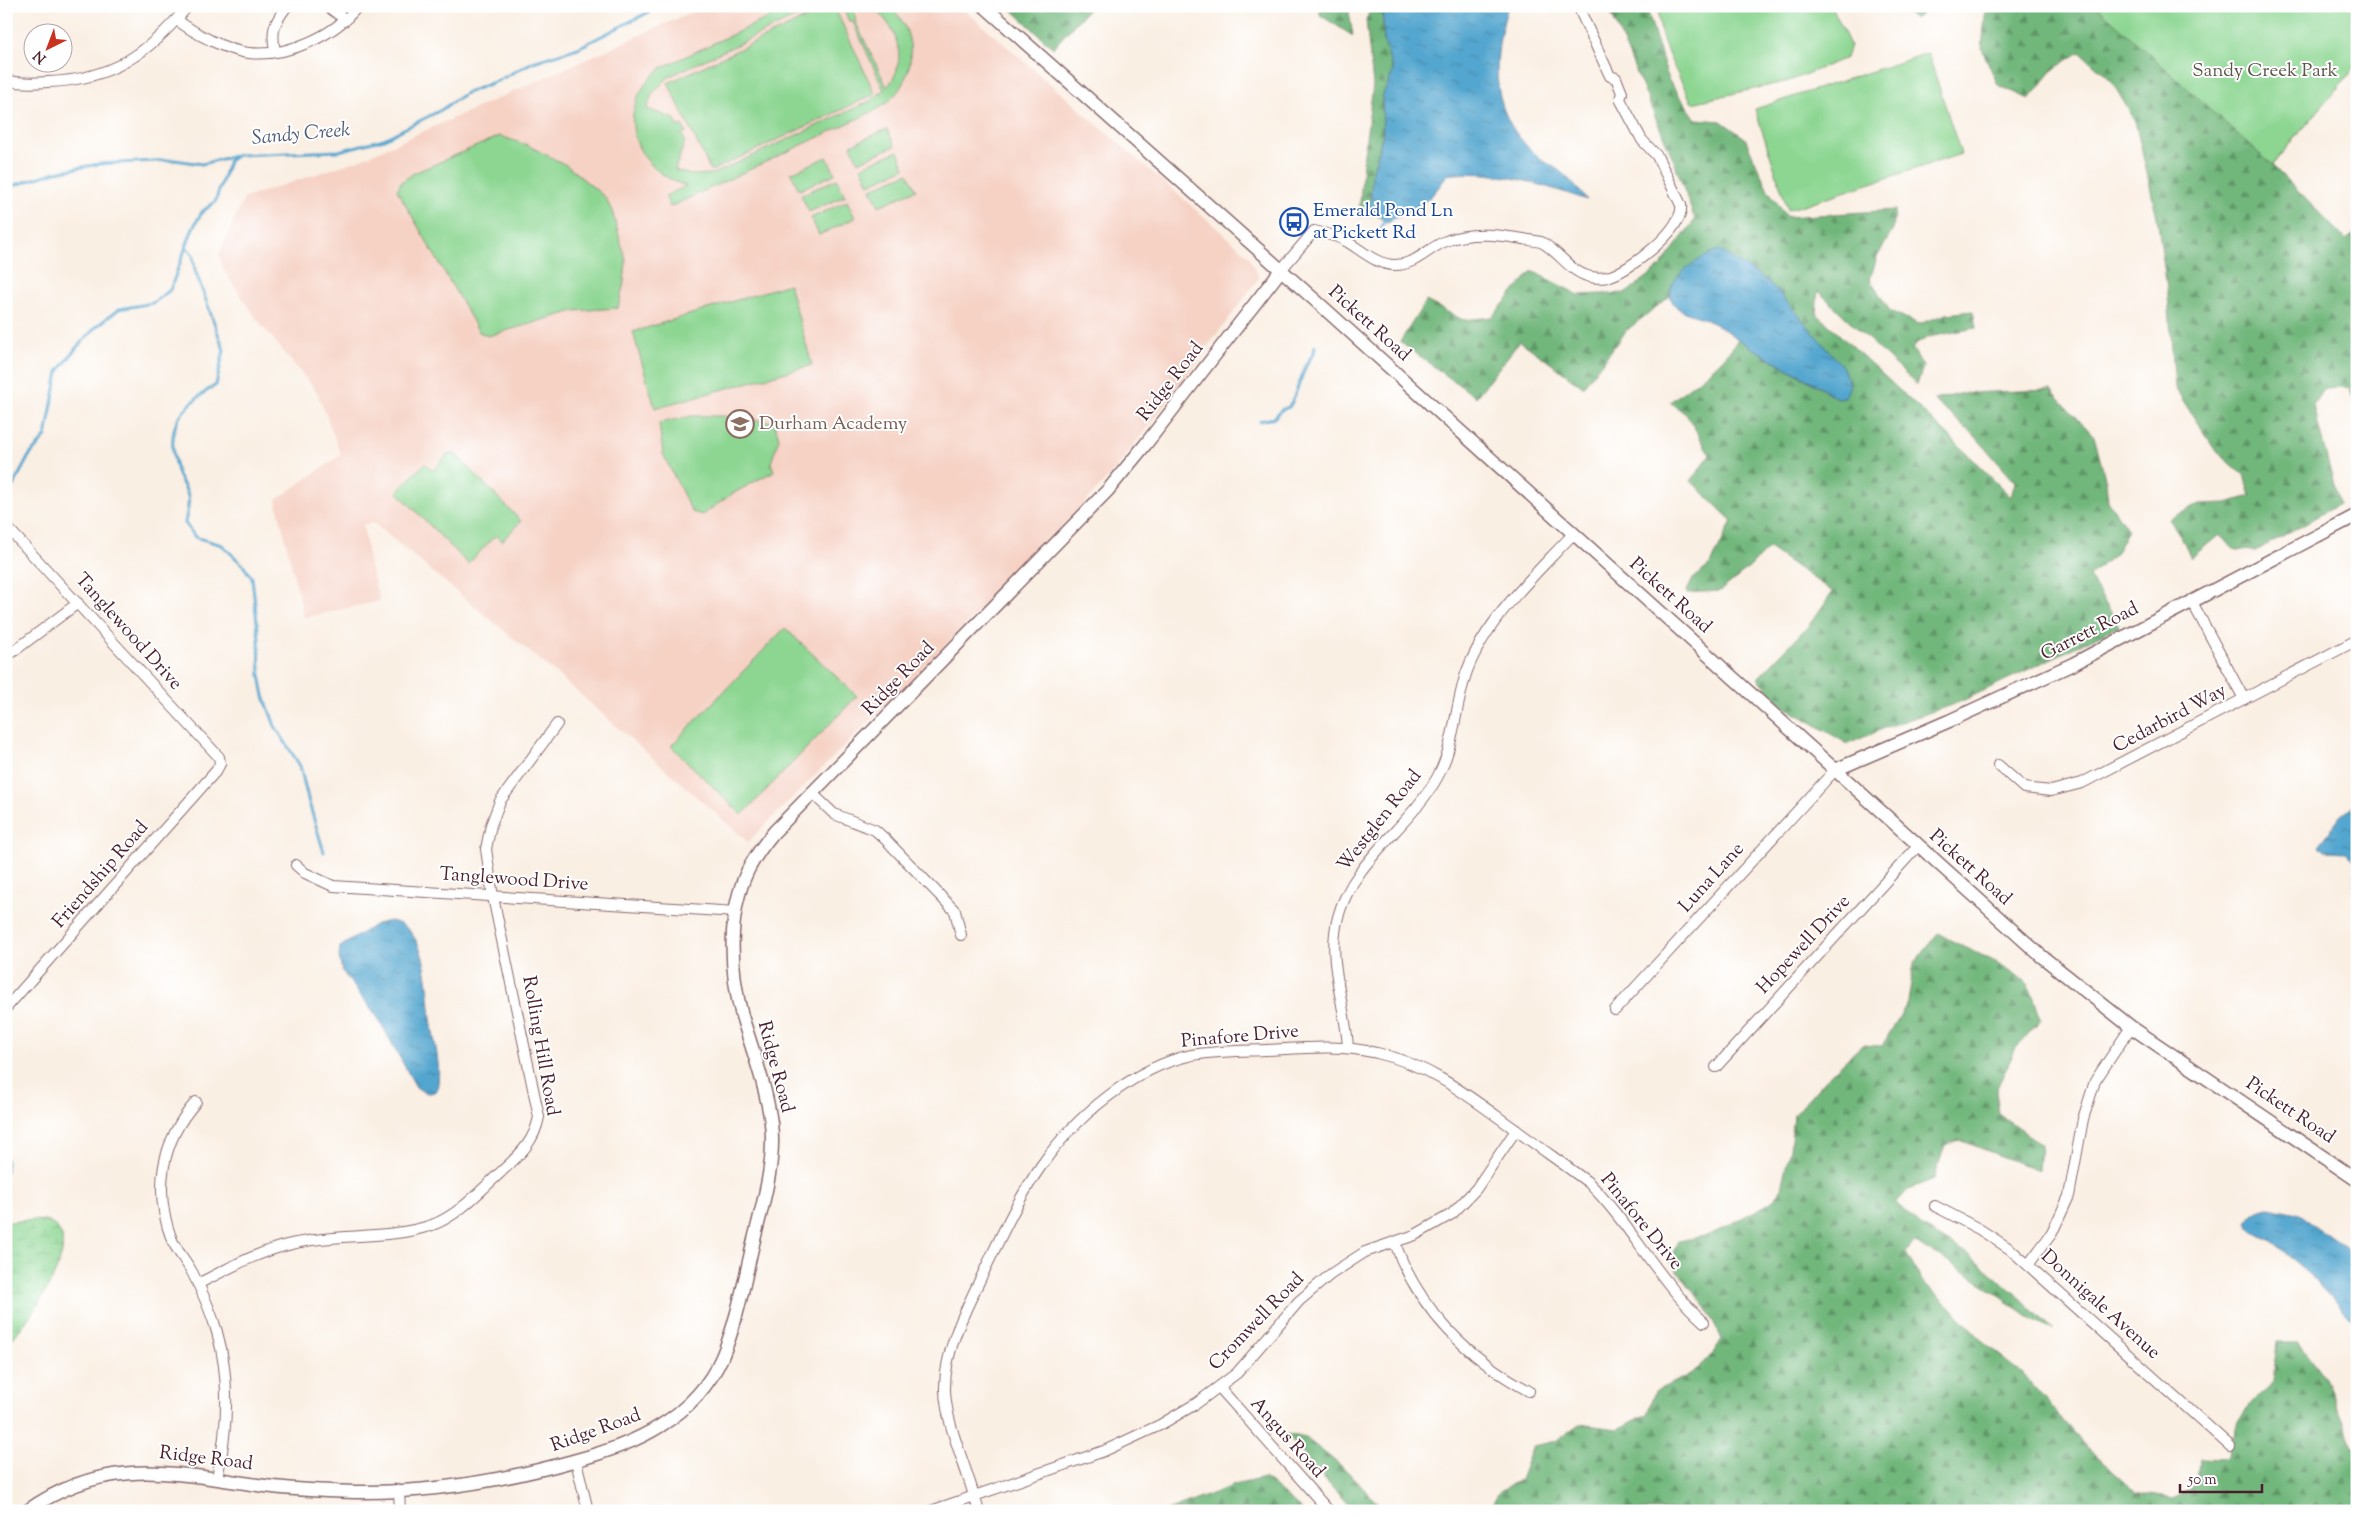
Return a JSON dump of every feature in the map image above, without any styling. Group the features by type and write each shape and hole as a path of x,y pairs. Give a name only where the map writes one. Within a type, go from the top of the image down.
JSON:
{"street":[{"path":"6,81 39,83 73,81 105,72 143,52 177,20 188,6"},
{"path":"275,51 272,31 278,18 287,6"},
{"path":"327,6 346,20"},
{"path":"177,20 201,35 239,51 249,53 275,51 320,38 346,20 358,6"},
{"name":"Pickett Road","path":"984,6 1281,270 2040,955 2132,1027 2357,1180"},
{"path":"1281,270 1314,230 1341,239 1373,258 1392,265 1413,261 1444,242 1467,235 1480,234 1541,242 1548,245 1579,272 1600,278 1617,273 1648,253 1676,224 1682,210 1681,204 1657,156 1642,140 1626,110 1620,98 1622,93 1616,78 1610,76 1581,13"},
{"name":"Ridge Road","path":"27,1511 67,1488 116,1474 167,1471 312,1490 399,1492 485,1482 576,1461 629,1442 661,1426 680,1413 698,1395 714,1374 722,1358 732,1327 760,1216 768,1175 772,1140 771,1125 763,1082 741,1013 733,975 736,912 743,882 754,859 774,832 1108,490 1281,270"},
{"name":"Garrett Road","path":"1835,770 1949,721 2064,668 2357,515"},
{"name":"Tanglewood Drive","path":"6,526 78,603 136,670 219,758 220,764"},
{"name":"Westglen Road","path":"1348,1048 1347,1034 1338,996 1335,960 1337,918 1342,903 1366,865 1420,803 1438,776 1450,744 1463,685 1473,658 1484,637 1513,601 1573,534"},
{"path":"2191,600 2244,699"},
{"path":"6,657 78,603"},
{"name":"Cedarbird Way","path":"1998,765 2024,788 2051,791 2082,783 2357,640"},
{"name":"Rolling Hill Road","path":"198,1284 250,1259 294,1243 406,1231 433,1225 458,1210 527,1148 536,1131 538,1118 493,897 486,849 494,815 500,801 557,724"},
{"name":"Friendship Road","path":"6,1008 216,771 220,764"},
{"name":"Luna Lane","path":"1616,1010 1835,770"},
{"path":"813,794 834,814 875,830 885,839 955,911 961,936"},
{"name":"Hopewell Drive","path":"1716,1067 1918,846"},
{"name":"Tanglewood Drive","path":"296,865 305,873 333,886 736,912"},
{"path":"2028,1265 2052,1232 2069,1196 2083,1119 2095,1081 2132,1027"},
{"name":"Pinafore Drive","path":"979,1511 950,1422 945,1393 946,1370 959,1330 995,1250 1016,1207 1051,1152 1077,1124 1107,1098 1137,1076 1158,1066 1193,1055 1293,1048 1348,1048 1376,1052 1425,1069 1464,1092 1572,1170 1601,1195 1662,1277 1704,1322"},
{"path":"196,1102 182,1117 172,1136 162,1168 161,1194 165,1218 173,1241 210,1308 225,1363 228,1390 225,1435 217,1478"},
{"name":"Cromwell Road","path":"932,1511 1070,1464 1139,1436 1197,1403 1237,1373 1314,1286 1352,1259 1430,1228 1452,1214 1476,1189 1516,1130"},
{"name":"Donnigale Avenue","path":"1935,1206 1993,1237 2028,1265 2230,1446"},
{"path":"1395,1243 1413,1284 1440,1323 1492,1368 1529,1391"},
{"name":"Angus Road","path":"1219,1387 1329,1511"},
{"path":"576,1461 588,1511"},
{"path":"399,1492 400,1511"}],"shaded area":[{"name":"Durham Academy","path":"706,6 960,6 1248,255 1259,278 1116,469 1031,560 748,842 559,676 372,522 363,525 370,567 380,601 304,618 276,500 341,455 317,392 259,322 224,271 219,254 244,198 359,160"}],"green space":[{"path":"793,6 820,6 670,76 652,94 647,109 675,119 678,127 682,125 686,132 682,134 685,141 675,170 691,175 713,174 872,100 884,90 853,22 849,21 842,6 851,6 856,17 855,21 887,87 894,77 898,66 897,44 887,22 870,6 890,6 900,19 907,33 910,63 906,77 898,91 888,102 874,111 670,207 665,196 686,186 667,177 651,165 640,150 634,134 633,116 637,99 647,82 663,67"},
{"path":"834,6 875,94 711,171 668,83"},
{"path":"1008,6 1091,6 1053,48"},
{"path":"1320,6 1348,6 1353,36 1320,15"},
{"path":"1372,6 1382,6 1384,40 1393,72 1382,97 1383,133 1372,175 1375,215 1359,217 1363,162 1373,85 1366,20"},
{"path":"1608,6 1646,6 1669,81 1696,119 1721,121 1745,138 1768,190 1787,217 1895,210 1893,230 1877,257 1870,280 1890,311 1919,324 1947,314 1973,311 1976,328 1928,337 1912,347 1923,367 1917,385 1818,291 1816,313 1949,436 2011,497 2015,482 1975,436 1934,400 1964,393 2051,390 2094,436 2106,482 2108,501 2128,530 2115,554 2089,576 2119,626 1960,702 1887,727 1848,744 1783,706 1758,678 1809,625 1833,592 1769,548 1749,568 1720,591 1686,593 1693,579 1711,564 1732,521 1691,481 1710,455 1687,415 1670,402 1716,366 1738,339 1837,398 1675,284 1670,296 1627,330 1583,387 1520,341 1476,397 1400,342 1426,301 1463,320 1492,317 1532,271 1579,295 1626,293 1659,268 1695,220 1674,161"},
{"path":"1659,6 1832,6 1850,45 1846,58 1789,81 1692,103 1664,44 1659,19"},
{"path":"1898,6 1932,6 1915,19"},
{"path":"1986,6 2357,6 2357,65 2272,165 2346,240 2357,232 2357,409 2349,387 2324,388 2313,405 2339,504 2256,551 2236,550 2219,535 2191,558 2182,538 2169,519 2200,504 2227,503 2250,496 2244,475 2215,450 2175,388 2168,296 2157,217 2135,121 2111,80 2080,52 2054,69 2029,99 1998,85 1982,49"},
{"name":"Sandy Creek Park","path":"2096,6 2357,6 2357,65 2272,165"},
{"path":"1928,53 1961,154 1788,210 1755,109"},
{"path":"887,129 895,146 858,162 851,145"},
{"path":"500,136 527,145 566,165 605,197 612,211 626,261 624,282 618,308 574,311 488,336 479,332 397,190 401,182 414,173"},
{"path":"898,151 905,168 869,184 861,167"},
{"path":"827,157 835,174 799,190 791,173"},
{"path":"908,173 916,190 879,206 871,189"},
{"path":"837,179 845,196 809,212 801,195"},
{"path":"847,201 855,218 819,235 811,218"},
{"path":"789,284 812,365 655,408 633,332"},
{"path":"692,416 722,416 774,422 779,438 771,463 774,471 732,494 702,515 692,512 663,454 659,423"},
{"path":"454,453 521,521 502,541 496,535 468,564 397,492 425,463 433,471 446,456"},
{"path":"785,628 857,696 742,815 671,746"},
{"path":"1938,933 2007,968 2026,983 2033,995 2041,1019 2016,1048 1996,1090 1999,1114 2041,1144 2039,1171 1960,1140 1945,1145 1934,1179 1909,1189 1896,1203 1921,1226 1967,1253 2023,1300 2053,1330 2034,1320 1952,1263 1914,1242 1906,1253 1922,1281 1988,1346 2021,1372 2095,1456 2135,1492 2172,1499 2198,1485 2200,1458 2226,1459 2237,1425 2247,1407 2273,1382 2277,1342 2298,1342 2325,1378 2357,1453 2357,1511 1487,1511 1500,1491 1520,1480 1533,1446 1556,1441 1579,1424 1618,1429 1647,1414 1655,1391 1686,1377 1715,1350 1722,1339 1707,1309 1669,1260 1679,1241 1710,1235 1770,1203 1780,1192 1790,1149 1794,1115 1830,1075 1862,1045 1882,1046 1908,1002 1914,963"},
{"path":"36,1220 50,1222 61,1233 62,1248 58,1266 38,1304 6,1346 6,1222"},
{"path":"1287,1434 1306,1438 1345,1469 1385,1511 1354,1511 1315,1469"},
{"path":"1264,1478 1303,1511 1167,1511 1235,1485"}],"water":[{"path":"1382,6 1508,6 1502,27 1497,68 1498,88 1503,106 1511,124 1523,141 1541,159 1565,175 1587,200 1518,179 1464,173 1447,175 1435,192 1427,199 1394,219 1386,222 1376,215 1370,207 1372,175 1383,133 1382,97 1393,72 1384,40"},
{"path":"1719,250 1766,280 1777,290 1842,366 1850,385 1845,398 1839,399 1716,325 1685,312 1673,303 1671,290 1679,275 1695,262"},
{"path":"2357,803 2357,863 2346,852 2326,851 2319,846 2341,816"},
{"path":"390,921 403,925 412,934 419,946 424,961 439,1072 437,1090 431,1093 424,1092 416,1087 378,1018 342,971 339,957 340,947 376,924"},
{"path":"2269,1207 2297,1213 2357,1256 2357,1324 2294,1260 2271,1241 2249,1227 2247,1223 2253,1214 2258,1210"}],"waterway":[{"name":"Sandy Creek","path":"6,188 56,172 99,164 175,160 202,164 238,155 339,151 384,139 441,110 466,93 497,81 533,62 578,48 661,6"},
{"path":"6,499 29,456 46,436 58,372 77,347 97,326 119,309 153,303 170,290 193,228 202,212 215,202 229,161 236,156"},
{"path":"1379,232 1384,221"},
{"path":"186,247 193,255 195,270 224,350 216,385 183,412 177,421 174,432 174,459 178,475 188,499 185,523 195,537 222,545 242,564 252,578 259,640 260,675 264,696 275,726 300,766 324,852"},
{"path":"1260,421 1274,418 1281,410 1289,407 1307,363 1314,353 1315,346"},
{"path":"2357,866 2354,891 2357,903"},
{"path":"6,1159 6,1171"}],"place":[{"name":"Emerald Pond Ln at Pickett Rd","path":"1294,222"},
{"name":"Durham Academy","path":"740,424"}]}
